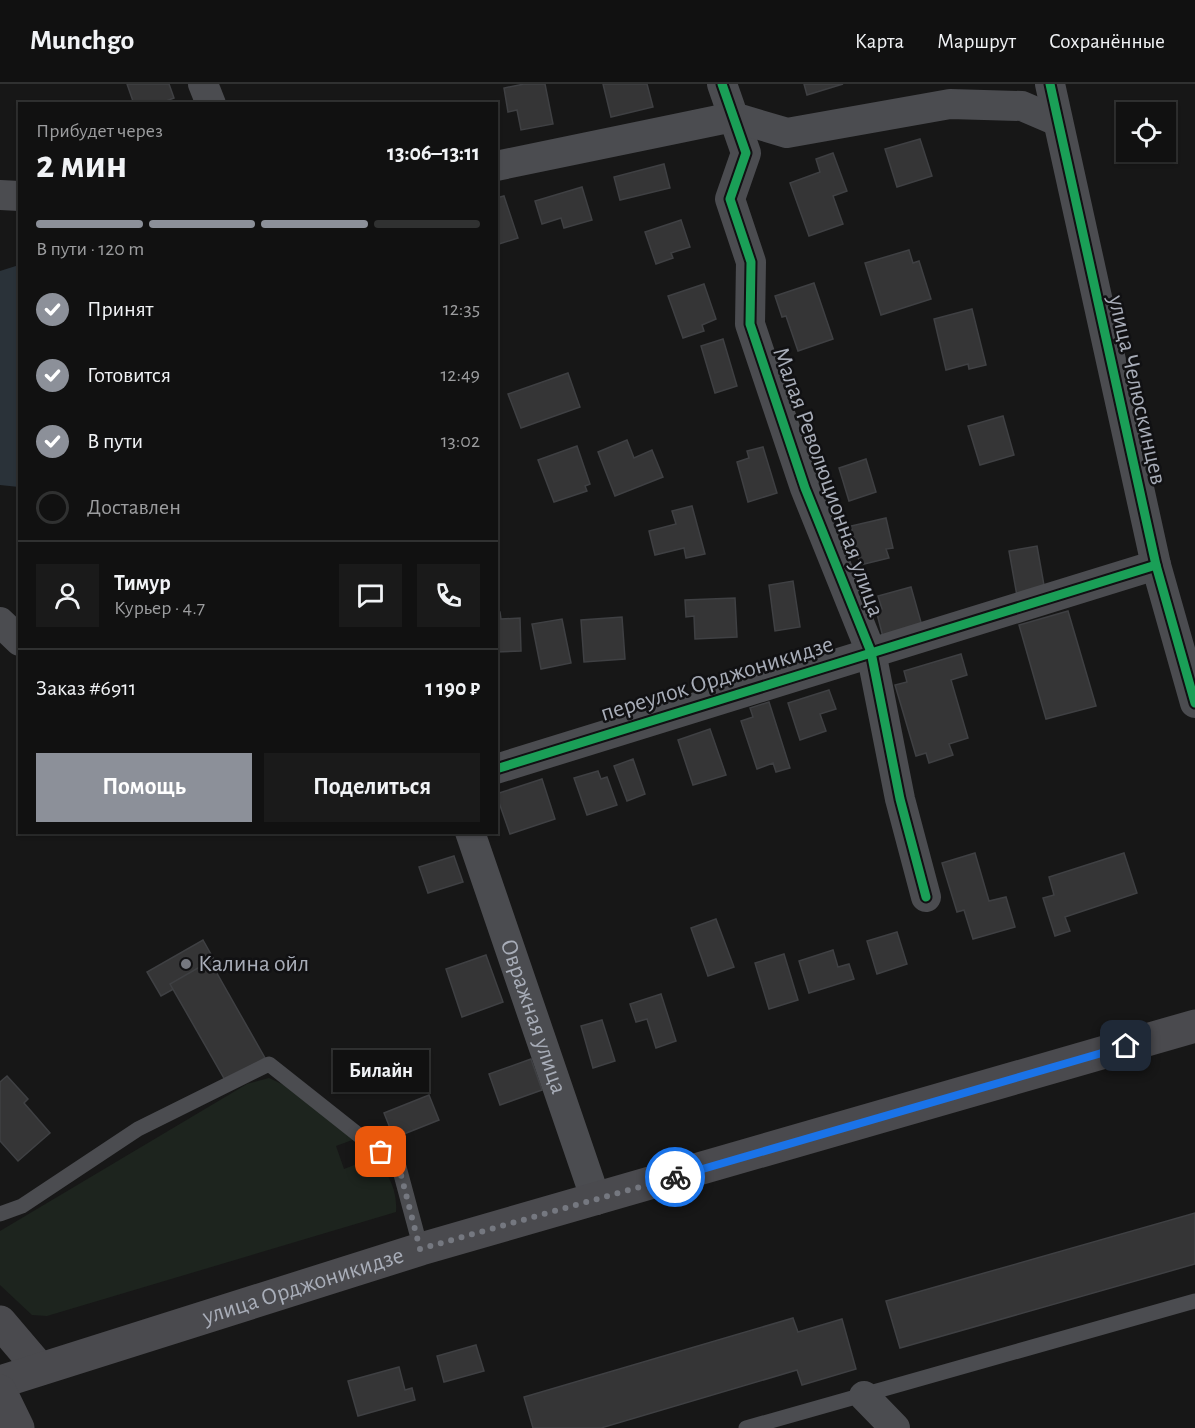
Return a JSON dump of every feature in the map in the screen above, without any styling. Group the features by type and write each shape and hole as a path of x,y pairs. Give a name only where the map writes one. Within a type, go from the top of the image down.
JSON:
{"main road":[{"name":"улица Орджоникидзе","path":"0,1382 420,1249 1195,1026"},
{"path":"0,1322 40,1369"},
{"path":"0,1391 18,1428"}],"street":[{"path":"203,84 210,102"},
{"name":"Малая Революционная улица","path":"723,84 746,153 730,199 751,262 750,324 805,488 871,652 900,799 926,897"},
{"name":"улица Челюскинцев","path":"1050,84 1156,565 1195,703"},
{"path":"498,166 733,117 787,133 950,104 1022,106 1057,121"},
{"path":"0,195 18,196"},
{"name":"переулок Орджоникидзе","path":"498,768 1156,565"},
{"path":"0,622 18,639"},
{"name":"Овражная улица","path":"472,834 596,1200"},
{"path":"864,1396 895,1428"}],"lane":[{"path":"0,1214 22,1206 138,1129 269,1064 399,1167 420,1249"},
{"path":"746,1428 1195,1301"}],"shaded area":[{"path":"18,266 18,487 0,485 0,271"},
{"path":"269,1078 286,1086 355,1139 336,1146 344,1169 362,1162 357,1149 364,1146 392,1184 396,1212 47,1316 32,1315 0,1285 0,1231 247,1084"}],"building":[{"path":"127,84 169,84 174,98 163,102 133,102"},
{"path":"524,84 545,84 553,124 521,130 517,110 508,112 504,88"},
{"path":"603,84 647,84 653,107 611,117"},
{"path":"804,84 843,84 807,95"},
{"path":"920,139 932,176 897,187 885,149"},
{"path":"833,153 847,191 833,196 843,224 809,236 790,183 820,172 816,159"},
{"path":"664,164 670,188 620,200 614,177"},
{"path":"582,187 592,220 564,228 561,218 542,224 535,201"},
{"path":"504,196 518,238 498,244 498,198"},
{"path":"681,220 690,247 671,253 673,258 656,264 645,232"},
{"path":"909,250 913,263 919,261 931,299 881,315 865,263"},
{"path":"814,283 833,339 798,351 786,316 782,317 775,296"},
{"path":"704,284 716,319 702,325 704,331 683,338 668,296"},
{"path":"972,309 986,365 969,369 968,364 946,370 934,319"},
{"path":"723,339 737,386 715,393 701,346"},
{"path":"568,373 580,407 521,428 508,394"},
{"path":"1003,416 1014,455 980,465 968,426"},
{"path":"627,440 634,458 652,450 663,477 615,496 598,452"},
{"path":"577,446 590,484 585,486 587,491 554,502 538,460"},
{"path":"763,447 777,493 748,502 737,462 749,458 747,451"},
{"path":"866,459 876,492 849,501 839,468"},
{"path":"692,506 705,554 686,558 684,548 655,555 649,531 676,524 672,511"},
{"path":"886,518 893,548 886,549 889,558 860,565 851,526"},
{"path":"1037,546 1045,591 1017,596 1009,551"},
{"path":"793,581 800,627 775,631 769,585"},
{"path":"911,587 922,626 883,637 876,610 882,609 878,596"},
{"path":"735,598 737,637 695,639 694,616 686,617 685,600"},
{"path":"1068,611 1096,706 1046,719 1019,625"},
{"path":"498,612 500,612 501,619 520,618 521,651 498,652"},
{"path":"622,617 625,659 584,662 581,620"},
{"path":"562,619 571,663 541,669 532,624"},
{"path":"961,654 967,675 951,680 968,738 949,744 953,755 929,763 926,753 916,756 895,685 907,682 904,671"},
{"path":"829,690 836,709 820,714 826,731 800,740 788,703"},
{"path":"769,702 790,768 776,772 773,763 757,769 741,721 753,717 750,708"},
{"path":"710,729 726,775 693,785 678,740"},
{"path":"633,759 645,794 627,801 614,766"},
{"path":"598,771 601,779 607,777 617,805 587,815 574,778"},
{"path":"542,779 555,819 510,834 498,800 498,793"},
{"path":"975,853 989,901 1006,897 1015,927 973,939 964,910 957,912 942,863"},
{"path":"1124,853 1137,893 1065,917 1070,931 1055,936 1043,898 1054,895 1049,877"},
{"path":"454,856 463,882 428,893 419,867"},
{"path":"716,919 734,967 708,976 691,928"},
{"path":"897,932 907,964 877,974 867,941"},
{"path":"203,940 217,965 161,996 147,972"},
{"path":"833,950 838,967 849,964 854,979 809,993 799,961"},
{"path":"784,954 798,1000 769,1009 755,963"},
{"path":"486,955 503,1002 462,1017 446,969"},
{"path":"210,961 265,1058 225,1080 170,984"},
{"path":"661,994 676,1041 656,1048 647,1019 636,1022 630,1004"},
{"path":"602,1020 615,1061 593,1068 581,1026"},
{"path":"531,1059 542,1090 500,1105 489,1074"},
{"path":"7,1076 28,1099 24,1103 50,1133 18,1161 0,1141 0,1082"},
{"path":"429,1095 439,1120 394,1138 384,1113"},
{"path":"1195,1213 1195,1264 900,1348 886,1301"},
{"path":"793,1318 798,1332 842,1319 856,1369 802,1385 797,1370 601,1428 533,1428 524,1397"},
{"path":"476,1345 484,1371 444,1382 437,1356"},
{"path":"399,1367 405,1390 412,1388 415,1400 358,1416 348,1381"}],"cycle path":[{"path":"722,84 746,153 730,199 751,262 750,324 805,488 871,652 900,799 926,897"},
{"path":"1050,84 1156,565 1195,703"},
{"path":"498,768 1156,565"}],"way so far":[{"path":"381,1152 399,1167 420,1249 675,1177"}],"place":[{"name":"Калина ойл","path":"186,964"},
{"name":"Билайн","path":"381,1152"}],"route":[{"path":"675,1177 1126,1046"}]}
